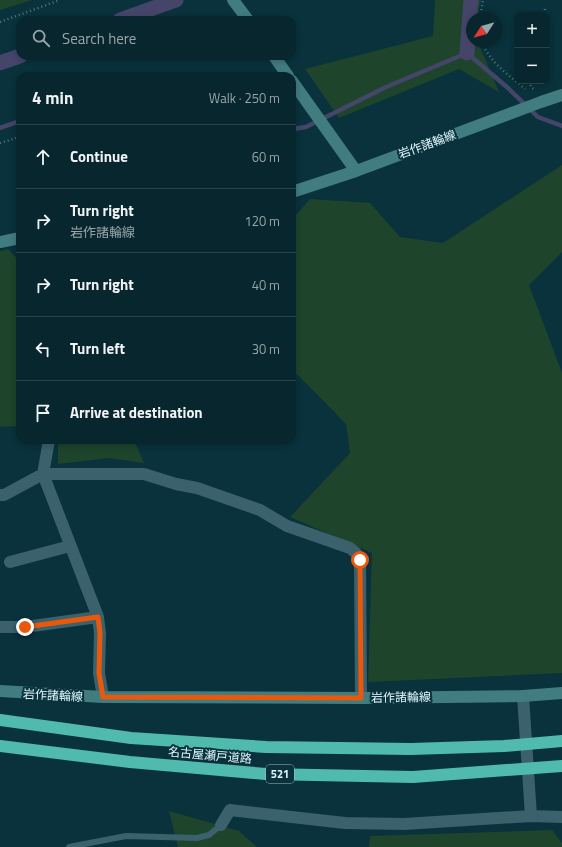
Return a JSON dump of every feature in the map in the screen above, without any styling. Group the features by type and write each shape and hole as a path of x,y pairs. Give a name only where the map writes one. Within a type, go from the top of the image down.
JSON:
{"highway":[{"name":"名古屋瀬戸道路","path":"0,720 131,738 266,747 411,749 504,746 562,741"},
{"name":"名古屋瀬戸道路","path":"0,746 130,762 266,774 414,777 562,766"}],"main road":[{"path":"233,0 245,16"},
{"path":"277,60 285,72"},
{"path":"296,87 356,171"},
{"name":"岩作諸輪線","path":"296,191 356,171 541,102 562,96"},
{"path":"0,242 16,239"},
{"name":"岩作諸輪線","path":"0,691 103,697 361,698 523,701 562,693"}],"street":[{"path":"48,444 43,474 98,617 100,633 99,673 103,697"},
{"path":"0,495 4,495 43,474 144,474 176,484 197,488 260,510 287,526 350,548 356,553 360,560 361,698"},
{"path":"10,562 70,546"},
{"path":"0,627 25,627 98,617"},
{"path":"523,701 531,816"},
{"path":"221,825 230,810 345,823 404,824 531,816 562,817"}],"lane":[{"path":"69,847 126,836 197,838 209,835 221,825"}],"path":[{"path":"16,16 60,0"},
{"path":"481,12 483,0"},
{"path":"0,22 16,16"},
{"path":"484,48 499,66 525,90"},
{"path":"0,144 16,138"}],"green space":[{"path":"0,0 32,0 0,10"},
{"path":"435,0 481,0 478,12 466,12 466,48 481,48 499,92 459,69 339,118 305,69 433,36"},
{"path":"562,165 562,252 529,285 562,373 562,673 368,682 372,553 290,517 350,453 346,424 296,373 296,215 310,199 370,203 400,237 443,243"},
{"path":"8,249 16,258 16,426 0,427 0,251"},
{"path":"58,444 136,444 144,463 109,458 58,464"},
{"path":"169,811 239,831 257,847 178,847"},
{"path":"552,830 562,843 562,847 369,847 370,836"}],"waterway":[{"path":"131,16 176,0"},
{"path":"467,53 471,0"},
{"path":"296,128 306,127 386,87 467,53 508,88 538,117 562,126"},
{"path":"0,63 16,57"},
{"path":"0,128 16,122"}],"route":[{"path":"25,627 98,617 100,633 99,673 103,697 361,698 360,560"}]}
